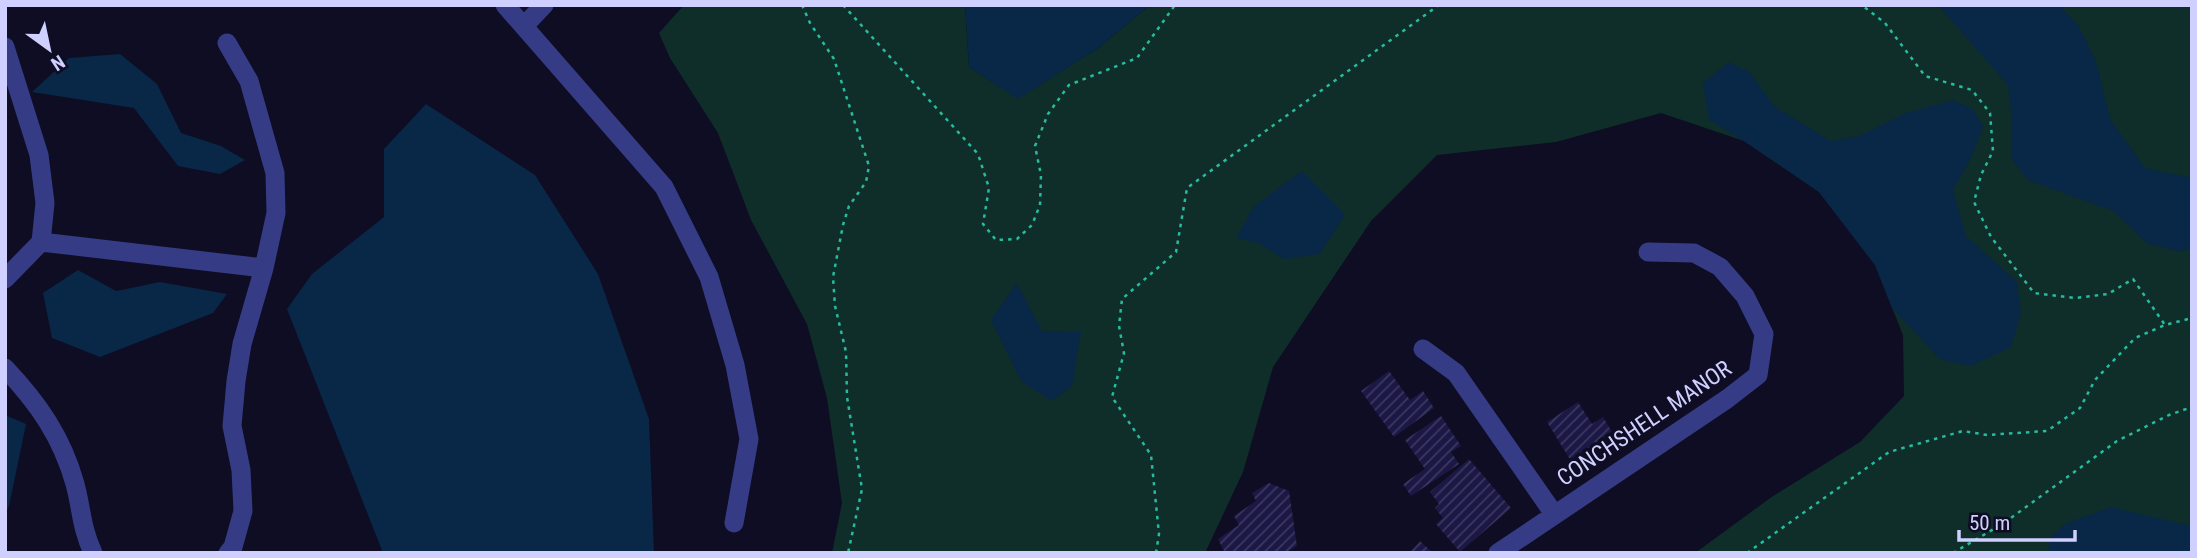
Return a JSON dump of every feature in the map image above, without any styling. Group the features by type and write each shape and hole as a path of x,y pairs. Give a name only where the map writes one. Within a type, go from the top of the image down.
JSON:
{"street":[{"path":"505,5 664,187 709,277 735,365 749,439 734,523"},
{"path":"525,25 544,5"},
{"path":"227,43 249,81 275,173 276,214 242,344 236,381 232,426 241,470 243,510 233,547 228,553"},
{"path":"5,47 11,84 39,155 44,203 41,242 5,279"},
{"path":"41,242 264,268"},
{"name":"CONCHSHELL MANOR","path":"1498,553 1727,399 1758,374 1764,334 1745,296 1720,267 1694,253 1648,251"},
{"path":"1423,349 1456,373 1554,514"},
{"path":"5,368 44,413 61,448 75,484 83,530 93,553"}],"path":[{"path":"802,5 810,23 834,60 869,166 866,181 849,206 833,277 835,306 846,352 847,397 862,489 848,553"},
{"path":"843,5 978,154 989,188 984,224 996,240 1017,239 1032,225 1040,205 1041,175 1035,146 1048,114 1069,85 1137,58 1175,5"},
{"path":"1156,553 1159,534 1151,455 1112,397 1124,353 1119,326 1122,299 1176,253 1187,188 1439,5"},
{"path":"1857,5 1863,6 1885,23 1925,76 1972,90 1990,113 1993,151 1981,175 1974,202 1991,237 2034,293 2075,298 2108,294 2133,279 2165,326"},
{"path":"1747,553 1889,452 1964,431 1987,435 2047,431 2080,408 2095,380 2135,338 2192,318"},
{"path":"1953,553 2004,523 2117,441 2192,407"}],"green space":[{"path":"684,5 965,5 969,67 1018,98 1098,48 1150,5 2192,5 2192,553 1695,553 1773,496 1860,442 1904,396 1903,335 1875,265 1819,192 1744,141 1661,113 1556,142 1437,155 1371,221 1273,367 1243,472 1205,553 832,553 842,503 827,398 807,324 751,220 718,133 670,58 659,33"}],"water":[{"path":"965,5 1150,5 1098,48 1018,99 969,67"},
{"path":"1938,5 2059,5 2078,25 2096,61 2110,119 2145,168 2192,178 2192,247 2180,252 2147,243 2113,211 2028,180 2011,158 2008,85"},
{"path":"120,54 157,84 181,133 221,146 245,160 220,174 178,166 134,108 32,92 69,58"},
{"path":"1729,62 1749,72 1775,107 1831,141 1859,136 1906,113 1953,100 1974,110 1983,127 1971,158 1953,190 1966,236 2017,282 2021,313 2011,347 1970,366 1940,359 1892,308 1875,265 1819,192 1709,120 1703,83"},
{"path":"426,104 535,175 598,274 649,419 654,553 383,553 287,309 312,274 384,217 384,149"},
{"path":"1302,171 1345,214 1320,254 1285,259 1256,242 1236,238 1254,206"},
{"path":"78,270 116,291 160,282 227,294 213,313 100,357 52,338 43,293"},
{"path":"1017,283 1042,331 1081,332 1072,386 1052,401 1022,382 991,320"},
{"path":"5,415 26,424 5,514"},
{"path":"2111,507 2192,526 2192,553 2048,553 2051,537 2065,524"}],"building":[{"path":"1389,371 1410,400 1423,391 1434,408 1394,437 1361,391"},
{"path":"1578,402 1592,424 1603,417 1616,439 1574,466 1547,422"},
{"path":"1441,416 1461,446 1451,452 1459,464 1411,496 1403,484 1425,469 1405,440"},
{"path":"1469,459 1511,508 1460,552 1436,524 1443,518 1435,508 1439,504 1430,492"},
{"path":"1269,483 1289,491 1297,546 1285,553 1225,553 1218,539 1239,525 1234,516 1256,501 1252,493"},
{"path":"1420,541 1433,553 1409,553"}]}
